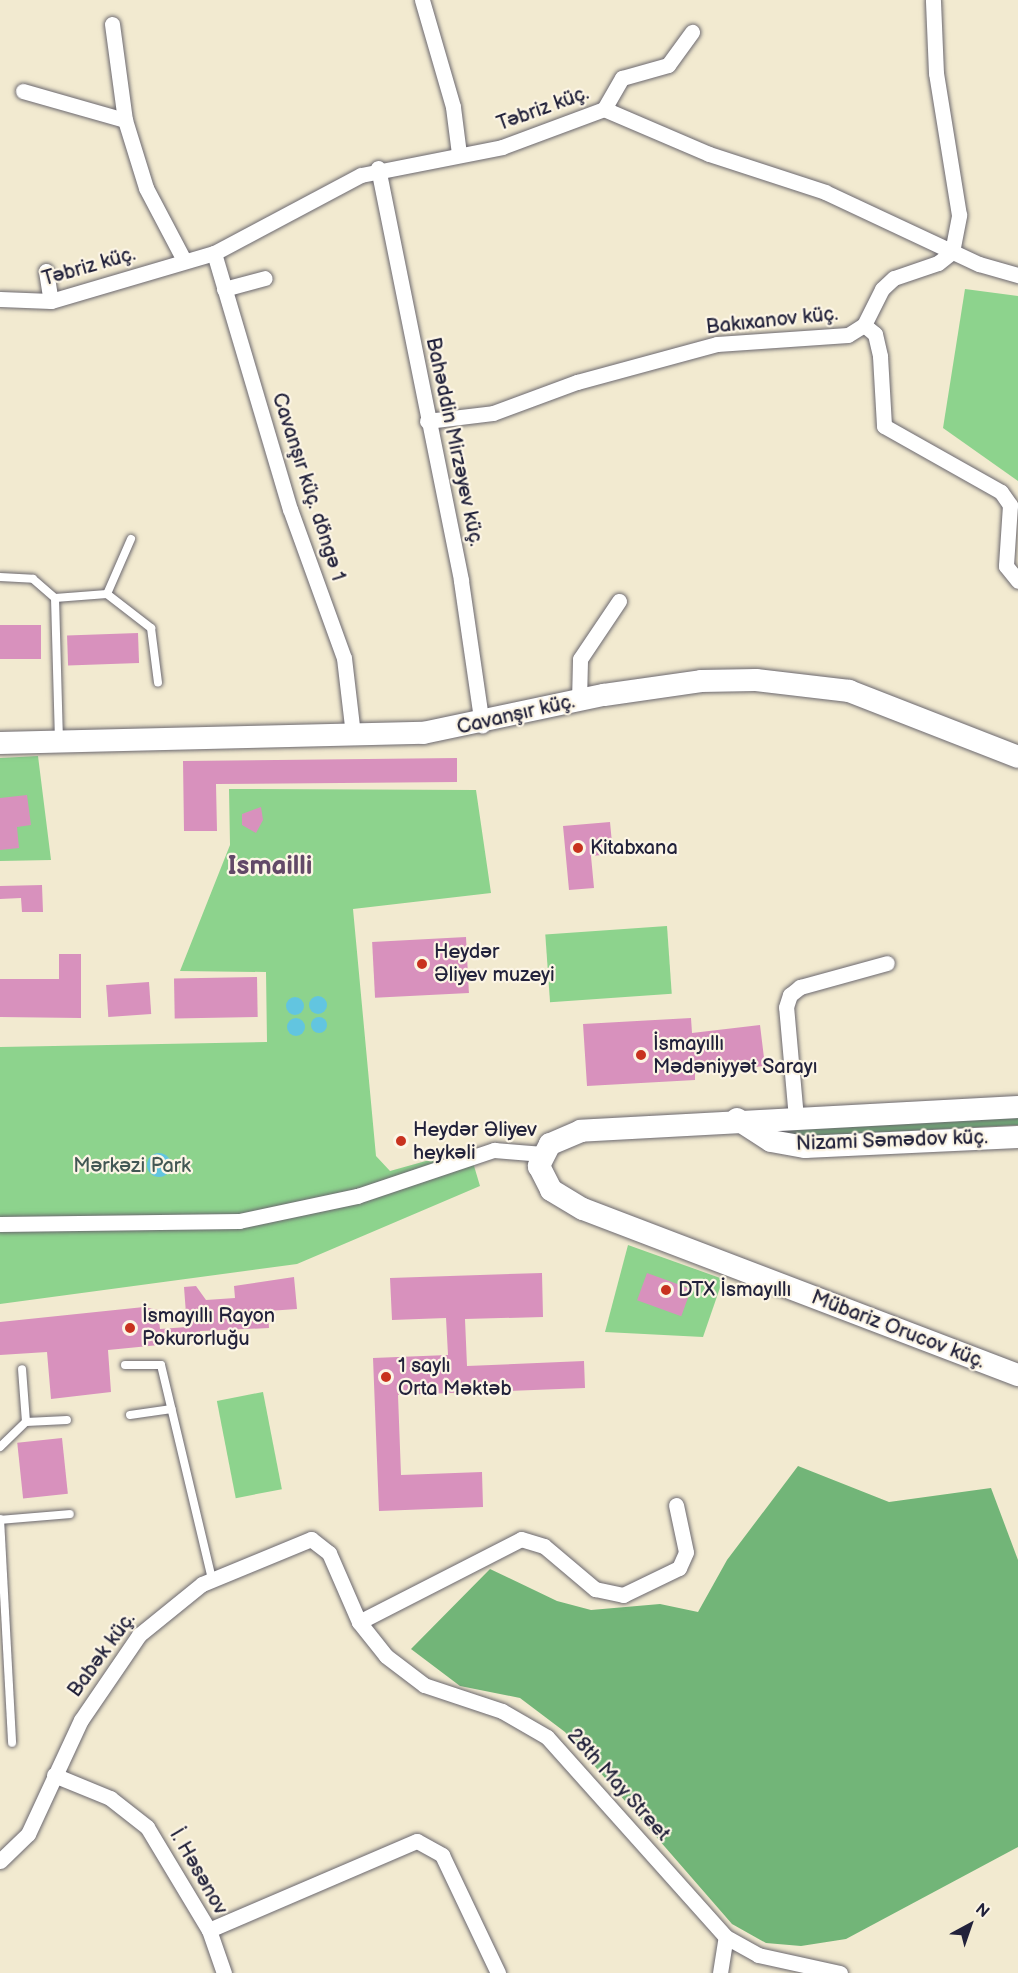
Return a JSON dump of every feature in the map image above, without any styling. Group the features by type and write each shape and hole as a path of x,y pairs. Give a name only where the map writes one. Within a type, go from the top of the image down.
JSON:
{"street":[{"path":"422,0 453,107 459,154"},
{"path":"933,0 936,73 959,215 952,252 1018,275"},
{"path":"112,24 125,120 146,189 184,260"},
{"path":"604,110 622,78 668,65 692,32"},
{"path":"23,91 125,120"},
{"name":"Təbriz küç.","path":"0,299 51,301 184,260 214,254 378,168 502,147 604,110 709,154 825,192 952,252"},
{"name":"Bahəddin Mirzəyev küç.","path":"378,168 463,592 482,724"},
{"name":"Bakıxanov küç.","path":"428,421 493,413 577,381 717,344 831,338 864,325 882,288 894,278 938,263 952,252"},
{"name":"Cavanşır küç. döngə 1","path":"214,254 290,509 344,658 353,735"},
{"path":"46,271 51,301"},
{"path":"225,288 266,278"},
{"path":"864,325 875,334 880,356 884,426 1001,492 1010,505 1006,566 1018,581"},
{"path":"579,701 580,660 619,600"},
{"name":"Cavanşır küç.","path":"0,743 59,739 353,735 482,724 579,701 701,681 806,683 896,705 1018,757"},
{"path":"796,1118 786,1007 790,995 800,987 886,963"},
{"path":"0,1224 239,1221 357,1196 494,1150 543,1154 562,1136 581,1131 737,1119 1018,1107"},
{"name":"Nizami Səmədov küç.","path":"737,1119 771,1141 805,1147 1018,1137"},
{"name":"Mübariz Orucov küç.","path":"543,1154 542,1179 583,1209 1018,1375"},
{"path":"359,1622 521,1539 544,1546 595,1589 623,1595 679,1569 686,1552 676,1505"},
{"name":"Babək küç.","path":"0,1861 28,1834 81,1720 139,1635 180,1597 212,1579 304,1540"},
{"name":"28th May Street","path":"304,1540 325,1546 359,1622 386,1656 424,1685 502,1711 547,1737 726,1936 758,1955 840,1973"},
{"name":"İ. Həsənov","path":"54,1775 110,1798 147,1827 209,1930 224,1973"},
{"path":"209,1930 417,1841 442,1855 498,1973"},
{"path":"720,1973 726,1936"}],"lane":[{"path":"107,594 130,539"},
{"path":"0,577 33,579 55,598 107,594 151,628 158,683"},
{"path":"55,598 59,739"},
{"path":"125,1365 161,1365 212,1579"},
{"path":"22,1369 26,1422"},
{"path":"130,1415 172,1409"},
{"path":"0,1447 26,1422 67,1420"},
{"path":"12,1743 2,1612 0,1520 70,1514"}],"green space":[{"path":"965,289 1018,296 1018,481 943,428"},
{"path":"38,756 51,860 0,861 0,758"},
{"name":"Mərkəzi Park","path":"229,789 476,790 491,893 353,909 376,1156 390,1171 469,1149 480,1186 297,1264 0,1304 0,1047 267,1042 266,972 180,971 230,845"},
{"path":"667,926 672,994 550,1002 545,935"},
{"path":"1018,1114 1018,1125 792,1137 767,1126"},
{"path":"628,1245 723,1279 703,1337 605,1332"},
{"path":"263,1392 282,1489 236,1498 217,1401"},
{"path":"798,1466 889,1502 991,1488 1018,1560 1018,1847 846,1939 801,1946 766,1943 732,1924 565,1732 520,1698 460,1686 411,1649 490,1569 557,1601 591,1610 660,1604 698,1612 727,1560"}],"water":[{"path":"318,996 324,999 327,1005 324,1011 318,1014 312,1011 309,1005 312,999"},
{"path":"295,997 301,1000 304,1006 301,1012 295,1015 289,1012 286,1006 289,1000"},
{"path":"316,1017 322,1017 327,1025 325,1031 316,1033 311,1028 311,1022"},
{"path":"296,1018 302,1021 305,1027 302,1033 296,1036 290,1033 287,1027 290,1021"},
{"path":"159,1153 168,1156 171,1165 168,1174 159,1177 150,1174 147,1165 150,1156"}],"building":[{"path":"0,625 41,625 41,659 0,659"},
{"path":"138,633 139,663 68,665 67,635"},
{"path":"457,758 457,782 216,784 217,831 184,831 183,761"},
{"path":"27,795 31,825 17,827 19,848 0,850 0,798"},
{"path":"261,807 263,820 256,833 242,825 242,814"},
{"path":"610,822 613,854 591,856 594,888 569,890 563,826"},
{"path":"42,885 43,912 22,912 21,898 0,899 0,886"},
{"path":"466,937 469,993 375,998 372,942"},
{"path":"59,954 81,954 81,1018 0,1017 0,979 59,979"},
{"path":"257,977 258,1017 175,1018 174,978"},
{"path":"149,982 151,1014 108,1017 106,985"},
{"path":"691,1018 692,1033 760,1025 765,1066 695,1074 695,1080 587,1086 583,1024"},
{"path":"542,1273 543,1317 465,1319 467,1366 584,1361 585,1388 398,1395 401,1475 482,1472 483,1507 379,1511 373,1358 448,1355 446,1318 392,1320 390,1278"},
{"path":"647,1273 691,1289 681,1316 637,1300"},
{"path":"294,1277 297,1309 268,1311 269,1328 200,1331 200,1341 108,1350 111,1392 51,1399 47,1352 0,1355 0,1322 144,1307 158,1310 160,1329 187,1327 184,1287 196,1286 206,1300 235,1298 234,1286"},
{"path":"62,1438 68,1494 23,1498 17,1443"}],"place":[{"name":"Kitabxana","path":"578,848"},
{"name":"Heydər Əliyev muzeyi","path":"422,964"},
{"name":"İsmayıllı Mədəniyyət Sarayı","path":"641,1055"},
{"name":"Heydər Əliyev heykəli","path":"401,1141"},
{"name":"DTX İsmayıllı","path":"666,1290"},
{"name":"İsmayıllı Rayon Pokurorluğu","path":"130,1328"},
{"name":"1 saylı Orta Məktəb","path":"386,1377"}],"district":[{"name":"Ismailli","path":"270,867"}]}
